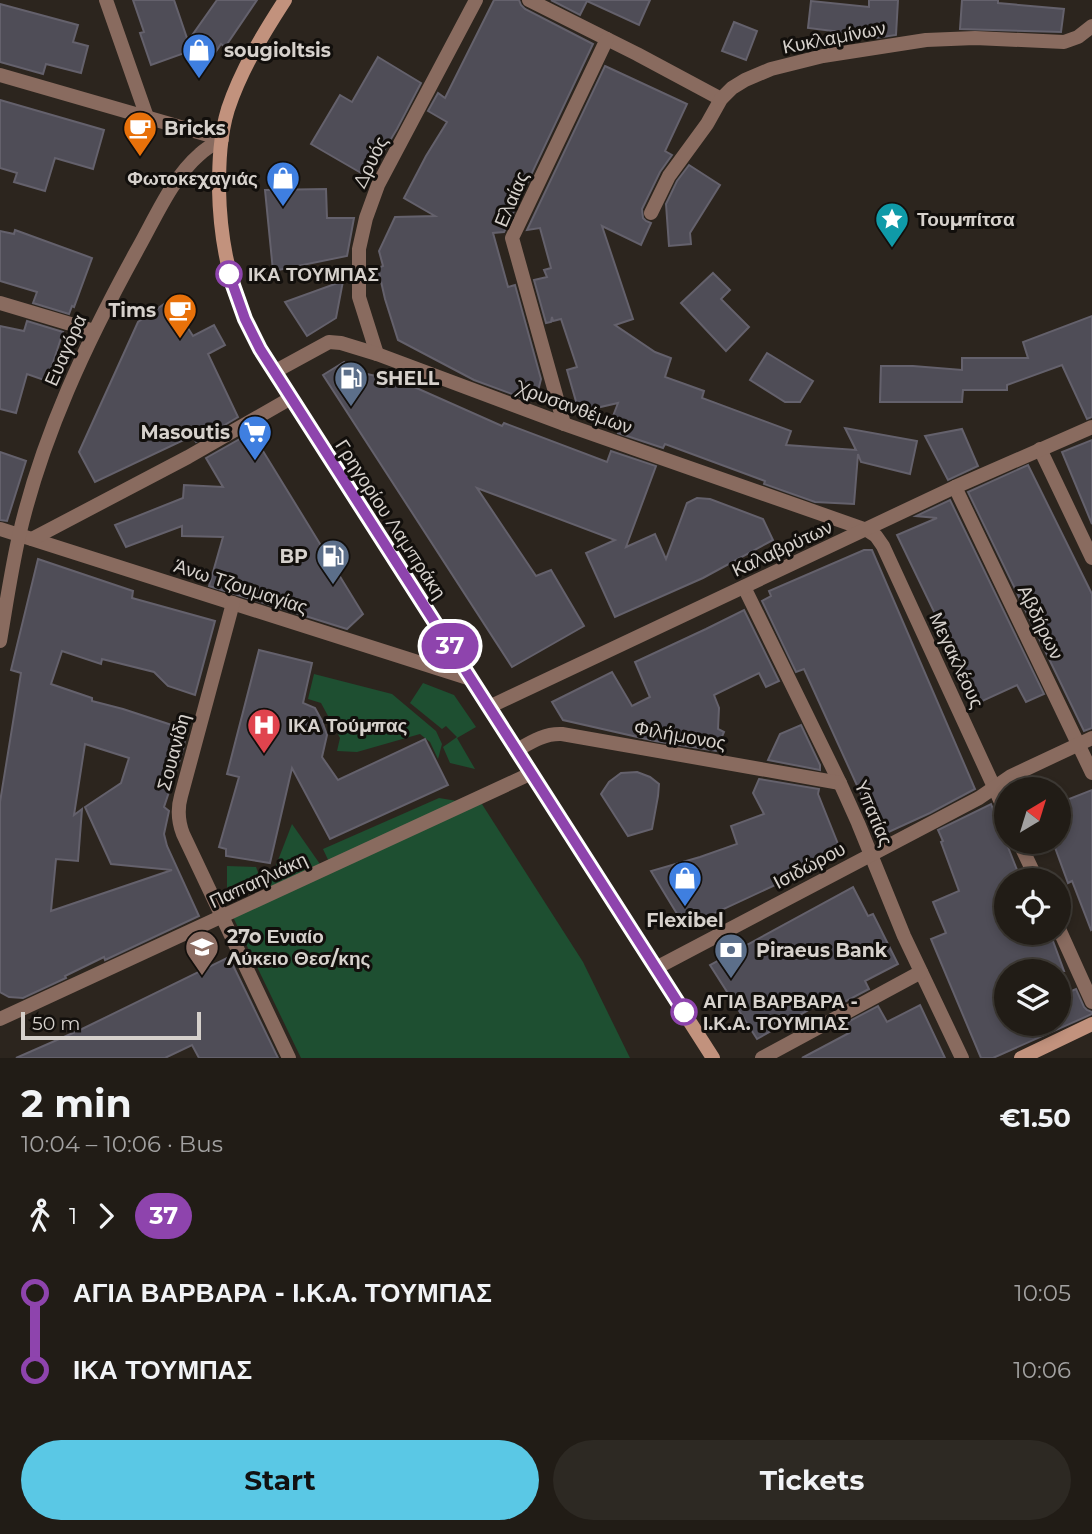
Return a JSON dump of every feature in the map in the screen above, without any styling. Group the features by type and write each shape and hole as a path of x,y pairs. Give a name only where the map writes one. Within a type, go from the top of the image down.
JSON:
{"main road":[{"name":"Γρηγορίου Λαμπράκη","path":"285,0 240,78 222,139 219,173 220,226 233,288 245,319 274,372 713,1058"},
{"path":"1021,1058 1092,1024"}],"street":[{"path":"106,0 147,117"},
{"name":"Δρυός","path":"377,354 359,297 359,249 366,218 378,185 476,0"},
{"path":"529,0 721,99"},
{"name":"Κυκλαμίνων","path":"651,213 669,176 702,131 721,99 745,80 771,69 823,56 942,39 1064,42 1078,37 1092,26"},
{"name":"Ελαίας","path":"564,424 512,238 607,39"},
{"path":"0,75 222,139"},
{"name":"Ευαγόρα","path":"0,641 3,614 26,537 33,486 49,439 94,331 172,187 200,153 222,139"},
{"path":"0,303 94,331"},
{"name":"Χρυσανθέμων","path":"274,372 329,342 341,342 564,424 867,530"},
{"path":"26,537 188,457 291,398"},
{"name":"Καλαβρύτων","path":"489,707 955,487 1092,427"},
{"path":"1040,449 1092,558"},
{"name":"Αβδήρων","path":"955,487 1085,741 1092,774"},
{"name":"Άνω Τζουμαγίας","path":"0,529 471,679"},
{"name":"Μεγακλέους","path":"867,530 876,536 883,546 994,785"},
{"name":"Υπατίας","path":"744,587 839,783 904,936 962,1058"},
{"name":"Σουανίδη","path":"233,603 180,796 178,812 183,834 289,1058"},
{"name":"Φιλήμονος","path":"517,750 548,734 562,734 839,783"},
{"name":"Ισιδώρου","path":"1010,777 1085,741"},
{"name":"Παπαηλιάκη","path":"0,1019 532,773"},
{"name":"Ισιδώρου","path":"656,968 994,788"},
{"path":"1066,945 1092,1002"},
{"path":"762,1058 921,972"}],"green space":[{"path":"314,674 392,694 436,731 442,744 438,759 430,742 420,734 357,752 337,751 340,738 321,703 308,699"},
{"path":"423,683 454,695 476,727 457,738 475,769 450,763 443,747 457,737 446,726 442,729 410,703"},
{"path":"439,798 463,802 330,864 323,849"},
{"path":"480,801 583,962 630,1058 301,1058 233,917"},
{"path":"292,824 322,867 265,894"},
{"path":"227,866 256,867 259,875 227,894"}],"building":[{"path":"133,0 174,0 188,41 217,0 257,0 225,47 221,44 206,66 187,52 151,65"},
{"path":"494,0 519,0 525,9 593,44 504,232 493,233 508,287 515,285 541,379 538,391 531,401 474,380 398,340 378,268 383,266 379,251 395,217 435,216 404,198 447,122 428,111 438,93 445,98"},
{"path":"551,0 650,0 639,25 587,1 580,15"},
{"path":"869,0 898,0 896,35 876,38 849,36 849,33 808,28 811,1 869,7"},
{"path":"962,0 998,0 998,3 1064,9 1061,32 960,29"},
{"path":"0,4 78,25 73,42 88,46 81,73 46,64 43,74 0,62"},
{"path":"734,22 757,31 746,60 722,51"},
{"path":"378,57 421,83 368,177 311,144 340,95 352,102"},
{"path":"605,66 687,104 665,151 672,155 660,172 642,209 643,218 651,223 641,245 602,226 633,319 615,325 655,352 671,358 665,377 704,391 702,398 791,431 786,445 856,450 845,428 917,441 910,474 861,462 858,454 854,504 815,502 665,444 663,448 618,433 620,427 610,424 618,403 579,412 567,370 577,367 561,319 553,321 552,317 551,322 546,323 534,280 547,277 544,270 551,268 540,228 527,230"},
{"path":"0,100 104,130 93,169 55,158 45,191 14,182 17,173 0,168"},
{"path":"689,165 720,185 690,233 691,244 669,246 666,204 677,181"},
{"path":"326,189 327,218 354,218 347,256 273,271 265,190"},
{"path":"15,230 92,258 69,314 33,303 37,292 0,281 0,231 14,234"},
{"path":"713,273 730,290 721,299 749,327 726,351 681,303"},
{"path":"343,281 336,318 307,336 285,302"},
{"path":"170,300 193,336 214,325 225,345 208,354 238,417 196,442 192,436 95,482 79,452 138,322"},
{"path":"1092,316 1092,417 1087,419 1062,365 1007,385 1007,390 963,390 962,402 880,402 881,366 962,370 962,358 1028,358 1023,342"},
{"path":"27,321 63,332 47,381 27,374 16,413 0,409 0,326 24,331"},
{"path":"767,353 813,381 800,402 785,402 750,380"},
{"path":"344,362 349,370 403,382 502,426 504,423 607,462 611,451 656,466 626,547 655,534 666,559 687,503 697,498 710,499 763,519 773,540 703,578 615,617 586,553 615,540 477,488 536,576 551,570 584,626 512,667 323,375"},
{"path":"962,429 978,466 948,480 925,436"},
{"path":"247,435 250,441 255,438 363,614 347,629 209,586 223,537 182,536 182,526 126,547 115,525 183,498 184,485 223,487 206,458"},
{"path":"1092,440 1092,524 1062,452"},
{"path":"0,452 26,461 7,521 0,520"},
{"path":"1028,465 1092,594 1092,728 1084,731 968,492"},
{"path":"950,500 1044,694 1026,702 1017,685 978,703 897,535 937,518 916,516"},
{"path":"864,550 872,550 975,789 880,836 804,669 796,672 762,601 771,596 769,591"},
{"path":"38,559 133,591 132,598 215,621 195,695 168,686 154,672 102,659 101,664 62,651 51,684 92,698 92,701 187,730 164,807 169,811 164,834 199,916 105,960 104,957 23,998 9,997 0,992 0,802 21,673 11,670","holes":["85,744 129,758 121,783 85,807 111,864 172,870 51,911 56,859 78,861 82,809 74,815"]},
{"path":"744,610 779,681 766,687 759,673 714,695 719,708 718,729 724,732 716,751 655,741 563,720 552,702 612,672 632,706 650,697 635,662"},
{"name":"ΙΚΑ Τούμπας","path":"259,650 312,663 303,703 315,708 322,721 327,735 322,757 338,780 425,739 448,785 330,839 292,768 270,863 226,856 226,849 219,847 239,777 227,774"},
{"path":"801,725 820,770 768,760 780,734"},
{"path":"637,772 659,784 658,796 652,829 628,836 601,794 609,782 621,773"},
{"path":"759,779 819,789 818,794 842,854 685,927 651,871 737,844 731,826 764,814 753,793"},
{"path":"1092,790 1091,930 1071,882 1071,868 1063,868 1057,854 1071,854 1071,798"},
{"path":"991,804 994,812 994,854 1011,854 1016,868 994,868 994,945 1054,945 1060,959 994,959 994,1036 1042,1036 993,1058 981,1058 931,939 946,933 933,902 959,891 938,830"},
{"path":"853,887 868,916 873,914 898,964 865,981 869,989 835,1007 830,998 757,1039 710,965"},
{"name":"27o Ενιαίο Λύκειο Θεσ/κης","path":"229,957 278,1058 199,1058 192,1045 165,1058 16,1058 82,1029"},
{"path":"1076,989 1084,1007 1092,1014 1071,1023 1071,991"},
{"path":"920,1005 945,1058 802,1058 849,1033 844,1024 878,1006 887,1022"}],"bus line":[{"name":"37","path":"229,274 245,319 260,349 684,1012"}],"place":[{"name":"sougioltsis","path":"199,80"},
{"name":"Bricks","path":"140,158"},
{"name":"Φωτοκεχαγιάς","path":"283,208"},
{"name":"Τουμπίτσα","path":"892,249"},
{"name":"ΙΚΑ ΤΟΥΜΠΑΣ","path":"229,274"},
{"name":"Tims","path":"180,340"},
{"name":"SHELL","path":"351,408"},
{"name":"Masoutis","path":"255,462"},
{"name":"BP","path":"333,586"},
{"name":"ΙΚΑ Τούμπας","path":"264,755"},
{"name":"Flexibel","path":"685,908"},
{"name":"27o Ενιαίο Λύκειο Θεσ/κης","path":"202,977"},
{"name":"Piraeus Bank","path":"731,980"},
{"name":"ΑΓΙΑ ΒΑΡΒΑΡΑ - Ι.Κ.Α. ΤΟΥΜΠΑΣ","path":"684,1012"}]}
